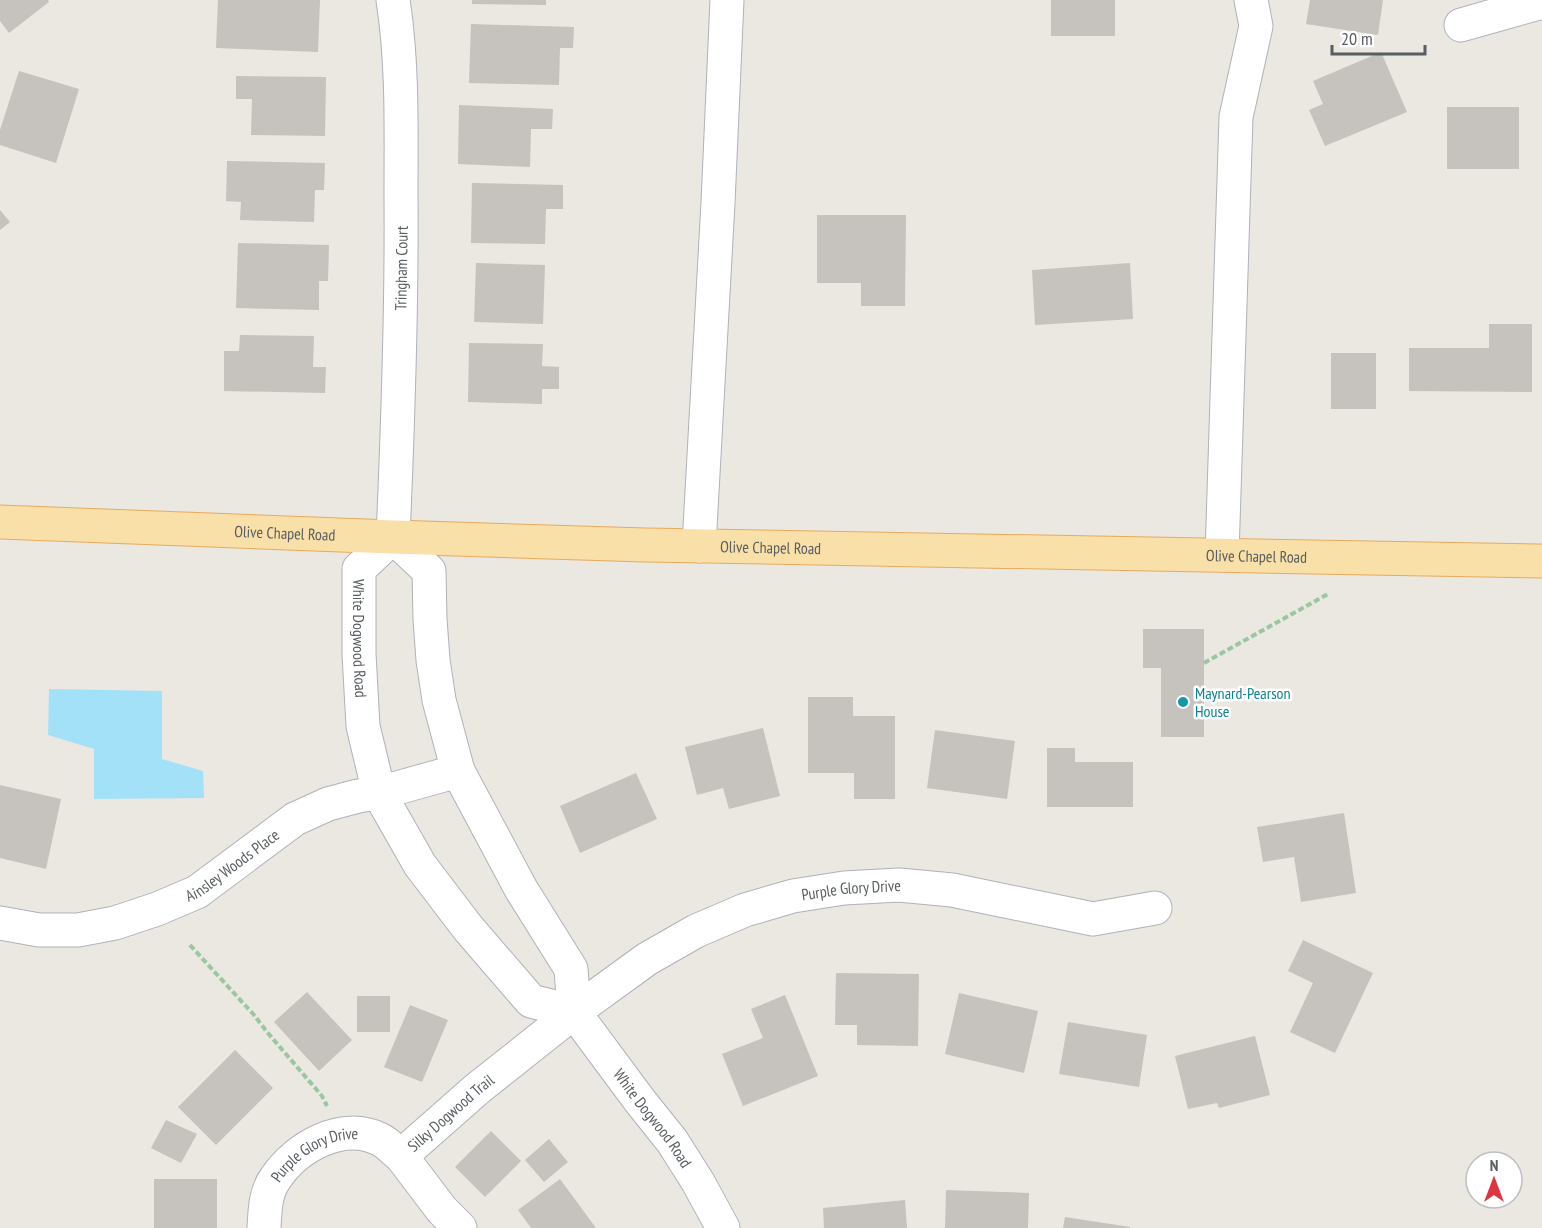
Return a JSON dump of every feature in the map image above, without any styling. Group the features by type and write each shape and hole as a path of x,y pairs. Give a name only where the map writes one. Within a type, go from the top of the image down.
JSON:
{"main road":[{"name":"Olive Chapel Road","path":"0,522 699,546 1542,561"}],"street":[{"name":"Tringham Court","path":"393,0 400,85 401,267 393,537"},
{"path":"699,546 727,0"},
{"path":"1222,555 1236,117 1256,26 1251,0"},
{"path":"1461,25 1542,2"},
{"path":"393,537 429,571 430,619 438,700 458,771 521,889 572,969 574,1012"},
{"name":"White Dogwood Road","path":"393,537 359,569 359,654 363,726 379,793 420,865 468,928 531,1001 574,1012 672,1142 698,1182 723,1228"},
{"name":"Ainsley Woods Place","path":"0,923 39,930 78,930 115,924 198,892 295,819 328,804 379,793 458,771"},
{"name":"Purple Glory Drive","path":"574,1012 647,959 696,931 745,910 793,896 844,888 899,885 952,890 1093,919 1155,908"},
{"name":"Silky Dogwood Trail","path":"442,1222 400,1156 477,1089 574,1012"},
{"name":"Purple Glory Drive","path":"264,1228 265,1210 274,1179 311,1144 332,1136 356,1132 380,1139 400,1156"}],"path":[{"path":"1204,663 1328,594"},
{"path":"190,945 254,1015 322,1096 327,1106"}],"water":[{"path":"49,689 162,691 162,759 203,771 204,798 94,799 94,749 48,735"}],"building":[{"path":"0,0 48,0 49,2 9,33 0,21"},
{"path":"218,0 320,0 318,52 216,48"},
{"path":"472,0 546,0 546,5 472,4"},
{"path":"1051,0 1115,0 1115,36 1051,36"},
{"path":"1310,0 1383,0 1378,35 1306,24"},
{"path":"471,24 574,27 573,48 560,48 559,85 469,83"},
{"path":"1381,52 1407,112 1325,146 1309,110 1323,104 1313,81"},
{"path":"19,71 79,89 56,163 0,145 0,130"},
{"path":"236,76 326,77 325,136 251,135 252,99 236,99"},
{"path":"459,105 553,109 552,129 531,129 530,167 458,164"},
{"path":"1447,107 1519,107 1519,169 1447,169"},
{"path":"227,161 325,163 324,190 315,190 314,222 240,220 241,202 226,201"},
{"path":"472,183 563,185 563,209 546,209 545,244 471,243"},
{"path":"0,210 10,222 0,230"},
{"path":"817,215 906,215 905,306 861,306 861,283 817,283"},
{"path":"238,243 329,245 328,281 319,281 319,310 236,308"},
{"path":"476,263 545,265 543,324 474,322"},
{"path":"1130,263 1133,319 1035,325 1032,270"},
{"path":"1489,324 1532,324 1532,392 1409,391 1409,348 1489,348"},
{"path":"240,335 314,336 313,367 326,367 325,393 224,391 224,351 239,351"},
{"path":"469,343 543,344 542,366 559,367 559,389 542,389 542,404 468,402"},
{"path":"1331,353 1376,353 1376,409 1331,409"},
{"name":"Maynard-Pearson House","path":"1143,629 1204,629 1204,737 1161,737 1161,668 1143,668"},
{"path":"808,697 853,697 853,716 895,716 895,799 854,799 854,773 808,773"},
{"path":"763,728 780,796 729,809 723,788 697,795 685,747"},
{"path":"935,730 1015,741 1007,799 927,788"},
{"path":"1047,748 1075,748 1075,762 1133,762 1133,807 1047,807"},
{"path":"636,773 657,819 580,853 560,806"},
{"path":"0,785 61,799 46,869 0,858"},
{"path":"1344,813 1356,893 1301,902 1294,857 1263,862 1257,827"},
{"path":"1303,940 1373,973 1335,1053 1290,1032 1313,983 1288,971"},
{"path":"836,973 919,974 918,1046 857,1045 857,1025 835,1025"},
{"path":"307,992 352,1040 319,1071 274,1022"},
{"path":"959,993 1038,1011 1024,1073 945,1054"},
{"path":"785,995 818,1076 743,1106 722,1054 763,1038 751,1009"},
{"path":"357,996 390,996 390,1032 357,1032"},
{"path":"410,1005 448,1020 422,1082 384,1067"},
{"path":"1068,1022 1147,1035 1139,1087 1059,1074"},
{"path":"1255,1036 1270,1095 1219,1108 1217,1103 1188,1109 1175,1056"},
{"path":"235,1050 273,1088 216,1145 178,1107"},
{"path":"166,1120 197,1134 181,1163 151,1148"},
{"path":"491,1131 521,1161 485,1197 455,1167"},
{"path":"549,1139 568,1162 544,1182 525,1160"},
{"path":"154,1179 217,1179 217,1228 154,1228"},
{"path":"560,1179 596,1228 531,1228 518,1210"},
{"path":"946,1190 1029,1193 1028,1228 945,1228"},
{"path":"905,1200 907,1228 824,1228 823,1208"},
{"path":"1065,1217 1130,1227 1130,1228 1063,1228"}],"place":[{"name":"Maynard-Pearson House","path":"1183,702"}]}
